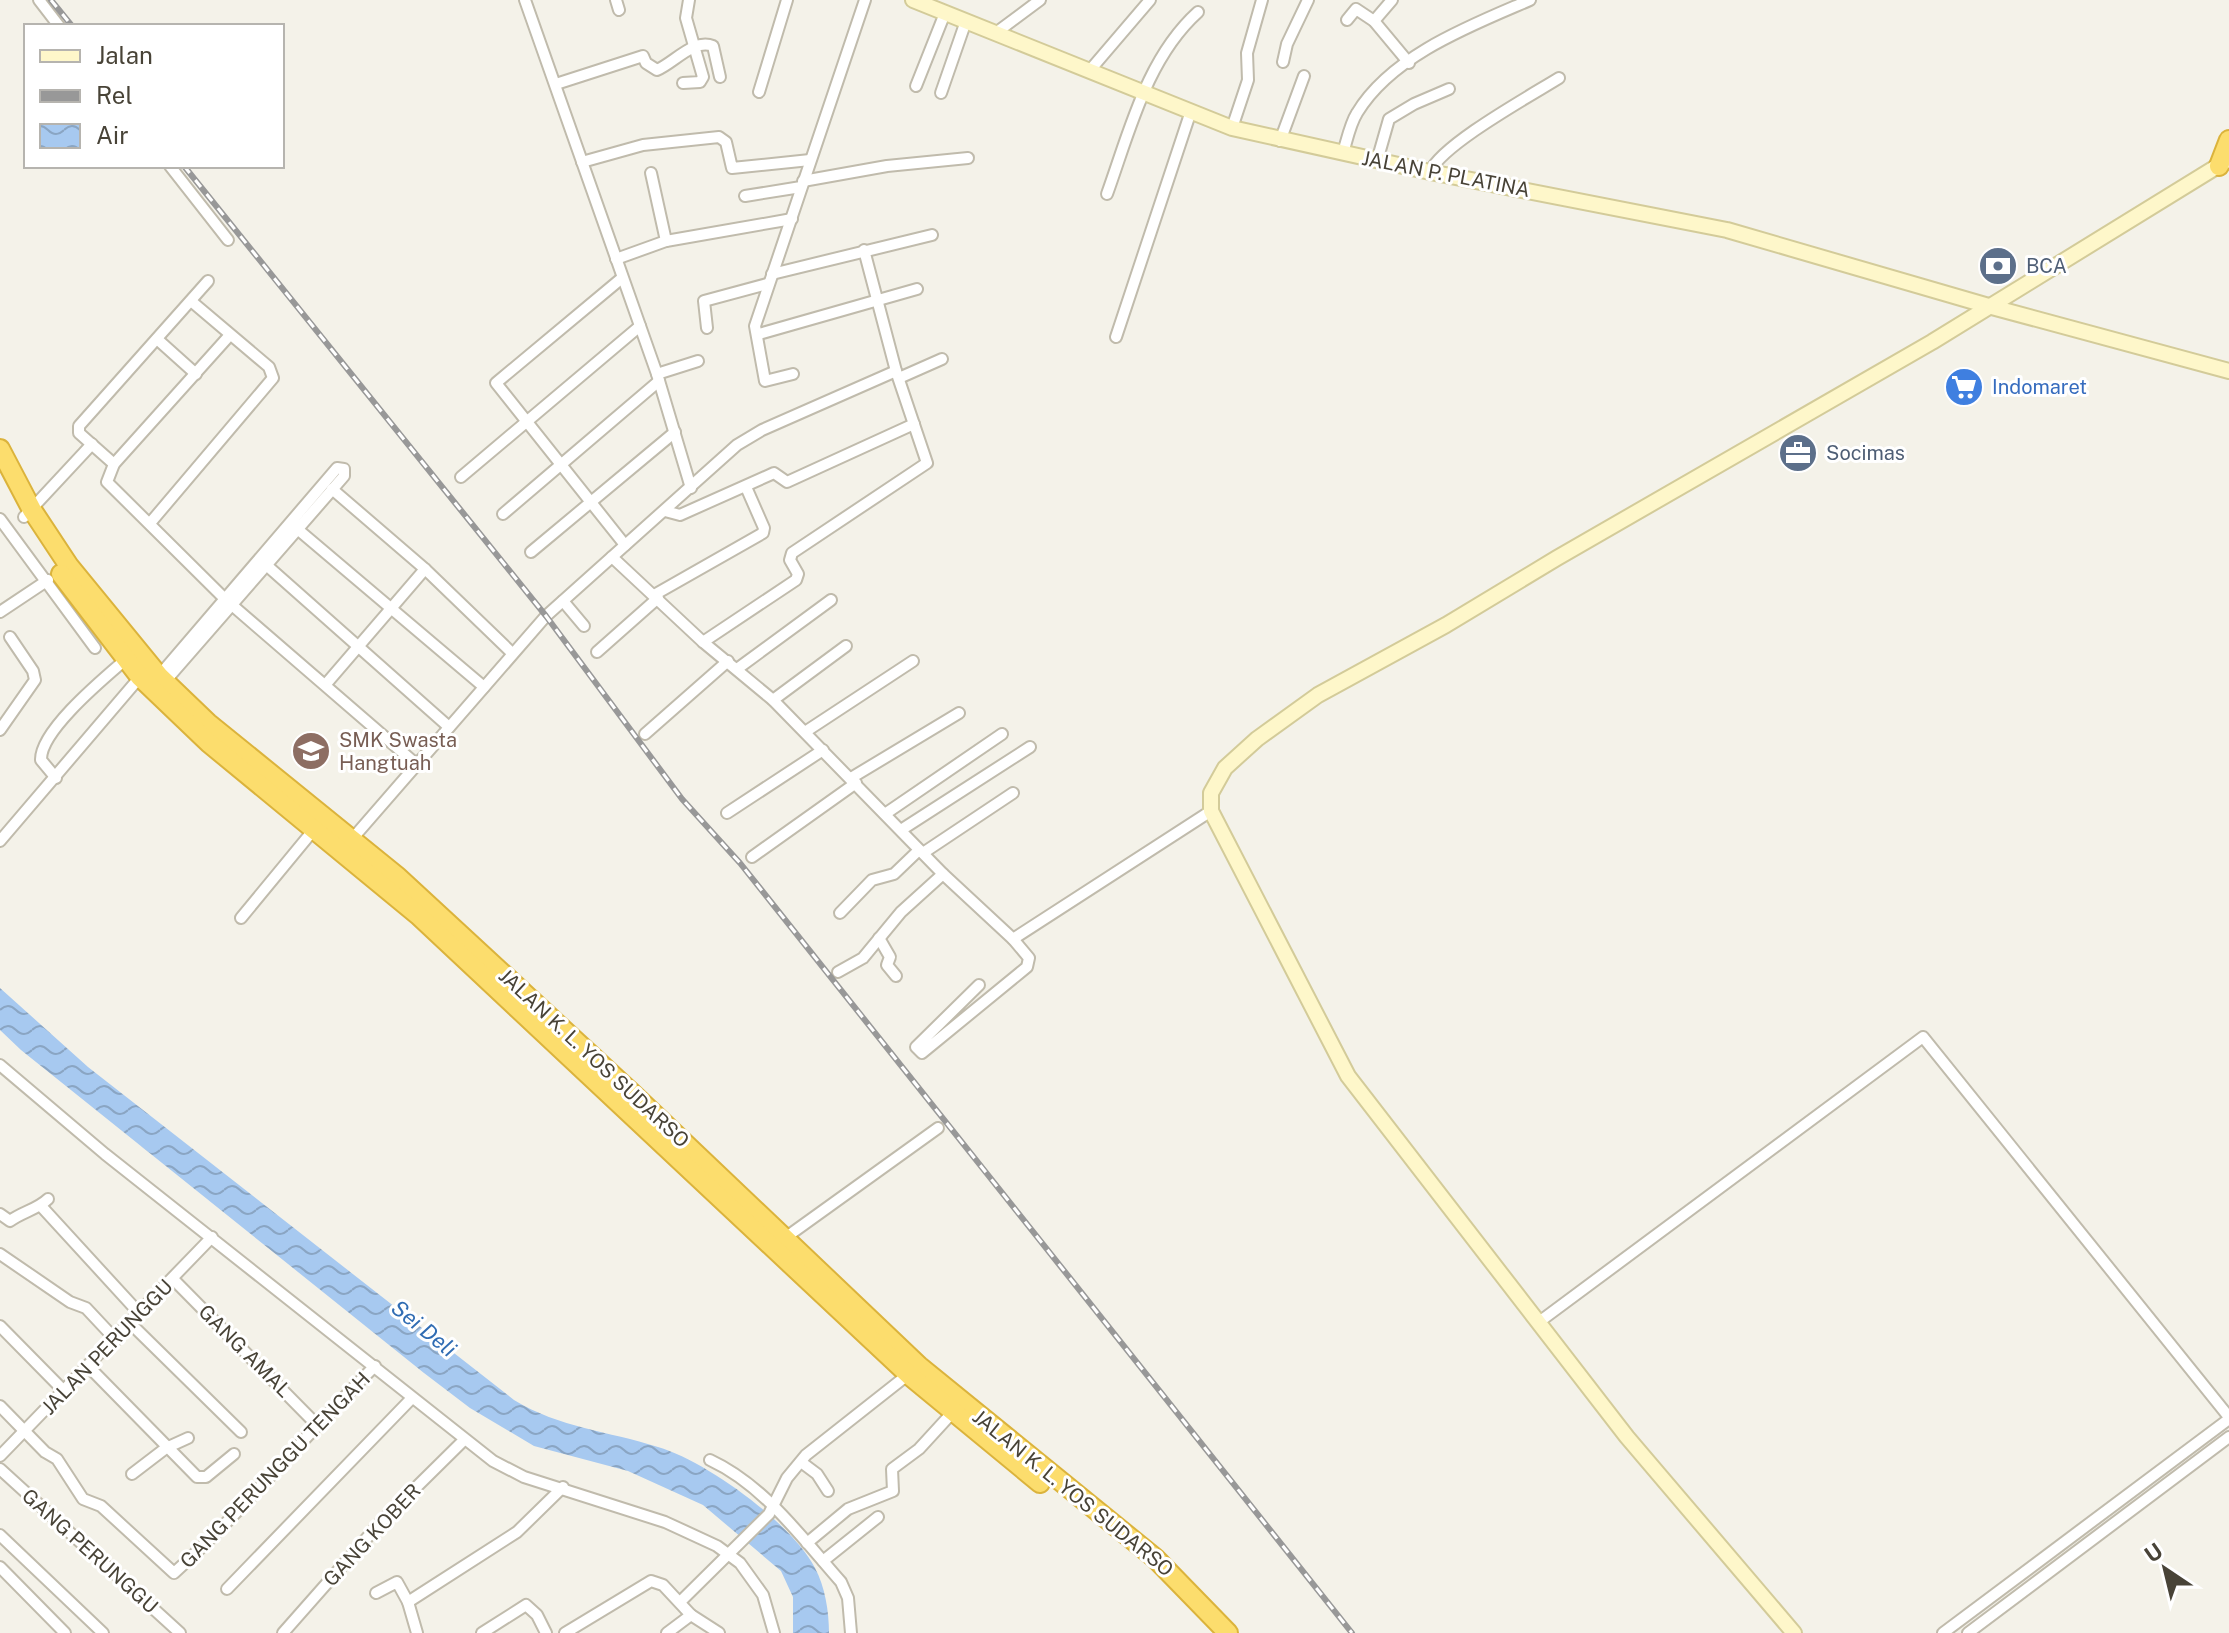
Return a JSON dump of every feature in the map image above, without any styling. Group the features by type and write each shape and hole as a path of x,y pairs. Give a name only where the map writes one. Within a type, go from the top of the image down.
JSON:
{"highway":[{"path":"2224,162 2229,140"},
{"name":"JALAN K. L. YOS SUDARSO","path":"0,449 52,578 121,662 208,723 320,822 914,1370 1155,1558 1228,1633"},
{"name":"JALAN K. L. YOS SUDARSO","path":"0,473 154,683"},
{"name":"JALAN K. L. YOS SUDARSO","path":"320,822 353,838 630,1091 785,1238 952,1413 1149,1568 1214,1633"}],"street":[{"path":"39,0 57,24"},
{"path":"525,0 658,378 691,488"},
{"path":"683,83 700,82 703,77 686,18 689,0"},
{"path":"759,92 787,0"},
{"path":"793,374 765,381 758,356 759,334 755,326 865,0"},
{"name":"JALAN P. PLATINA","path":"913,0 1232,128 1430,172 1727,230 1992,307 2229,371"},
{"path":"997,32 1040,0"},
{"path":"1091,69 1150,0"},
{"path":"1232,128 1248,80 1247,53 1262,0"},
{"path":"1283,62 1308,0"},
{"path":"1374,21 1392,0"},
{"path":"1343,153 1357,113 1378,87 1454,33 1530,0"},
{"path":"1347,20 1356,9 1374,21 1409,63"},
{"path":"1107,194 1144,92 1177,31 1198,12"},
{"path":"916,86 945,13"},
{"path":"941,93 966,21"},
{"path":"556,84 643,56 657,70 707,43 713,46 720,77"},
{"path":"1280,141 1304,76"},
{"path":"1430,172 1434,161 1559,78"},
{"path":"1377,161 1389,119 1449,89"},
{"path":"1116,337 1191,111"},
{"path":"582,162 643,145 719,137 726,142 732,168 810,160"},
{"path":"745,196 887,166 968,158"},
{"path":"1794,1633 1627,1437 1348,1076 1211,811 1211,793 1225,768 1257,739 1318,695 1446,625 1992,307 2224,162"},
{"path":"172,168 228,240"},
{"path":"651,173 666,241"},
{"path":"616,259 666,241 792,219"},
{"path":"707,328 704,301 864,250 932,235"},
{"path":"703,642 796,580 798,574 790,560 792,553 923,467 926,458 897,374 864,250"},
{"path":"622,278 496,383 625,545"},
{"path":"114,464 79,433 79,426 208,281"},
{"path":"759,334 917,289"},
{"path":"151,522 273,378 269,367 191,301"},
{"path":"461,477 640,326"},
{"path":"229,336 114,464 107,482 229,602 416,764"},
{"path":"157,339 196,374"},
{"path":"353,838 512,653 563,601 749,437 897,374 942,359"},
{"path":"503,514 658,378 698,361"},
{"path":"665,511 680,515 774,473 787,482 914,424"},
{"path":"531,552 675,432"},
{"path":"28,513 92,444"},
{"path":"0,841 56,778 154,683 229,602 340,467 344,476 294,526"},
{"path":"597,652 656,596 763,533 764,528 746,487"},
{"path":"332,489 425,569 512,653"},
{"path":"0,519 52,578 95,648"},
{"path":"294,526 484,687"},
{"path":"612,557 703,642 773,700 1029,958 1027,967 922,1053 916,1047 979,985"},
{"path":"263,562 449,727"},
{"path":"326,684 425,569"},
{"path":"0,612 52,578"},
{"path":"645,734 733,665 831,600"},
{"path":"563,601 584,626"},
{"path":"0,730 35,680 33,671 10,637"},
{"path":"773,700 846,646"},
{"path":"805,732 913,661"},
{"path":"56,778 41,760 42,750 73,709 121,662"},
{"path":"752,857 854,781 959,713"},
{"path":"885,814 1002,734"},
{"path":"901,830 1030,747"},
{"path":"727,813 823,750"},
{"path":"840,913 872,880 894,874 921,852 1013,793"},
{"path":"1013,939 1211,811"},
{"path":"241,918 320,822"},
{"path":"838,972 863,958 901,912 943,874"},
{"path":"879,938 890,957 887,965 896,976"},
{"path":"1539,1322 1923,1037 2229,1418 1943,1633"},
{"path":"0,1065 464,1440 504,1468 665,1522 728,1553 740,1563 763,1595 774,1633"},
{"path":"785,1238 938,1128"},
{"path":"0,1214 10,1221 22,1211 45,1203 140,1314"},
{"name":"JALAN PERUNGGU","path":"0,1456 116,1340 212,1237"},
{"path":"0,1254 70,1302 86,1308 116,1340"},
{"name":"GANG AMAL","path":"173,1279 316,1424"},
{"path":"131,1324 241,1432"},
{"path":"0,1326 64,1391"},
{"name":"GANG PERUNGGU TENGAH","path":"23,1432 57,1459 83,1499 101,1506 174,1573 252,1497 316,1424 375,1366"},
{"path":"89,1367 166,1448 202,1479 234,1454"},
{"path":"681,1601 770,1511 787,1478 801,1462 914,1370"},
{"path":"227,1589 412,1398"},
{"path":"0,1406 23,1432"},
{"path":"807,1543 848,1509 893,1491 892,1469 919,1449 952,1413"},
{"path":"1968,1633 2229,1437"},
{"path":"132,1474 166,1448 188,1438"},
{"name":"GANG KOBER","path":"283,1633 381,1522 464,1440"},
{"path":"710,1460 740,1475 770,1511 807,1543 841,1582 848,1598 851,1633"},
{"path":"801,1462 817,1474 828,1491"},
{"name":"GANG PERUNGGU","path":"0,1469 180,1633"},
{"path":"408,1602 517,1532 563,1487"},
{"path":"823,1561 878,1517"},
{"path":"0,1535 103,1633"},
{"path":"0,1567 65,1633"},
{"path":"565,1633 651,1581 663,1585 691,1615 719,1633"},
{"path":"376,1593 396,1582 408,1602 417,1633"},
{"path":"482,1633 526,1605 537,1615 546,1633"},
{"path":"667,1633 691,1615"}],"water":[{"path":"0,988 88,1067 514,1400 567,1423 678,1454 746,1496 788,1532 815,1568 826,1599 829,1633 793,1633 793,1597 781,1571 703,1505 628,1471 534,1446 470,1408 424,1373 21,1050 0,1030"}],"railway":[{"path":"51,0 70,24"},
{"path":"186,168 546,616 682,799 740,863 1352,1633"}],"place":[{"name":"BCA","path":"1998,266"},
{"name":"Indomaret","path":"1964,387"},
{"name":"Socimas","path":"1798,453"},
{"name":"SMK Swasta Hangtuah","path":"311,751"}],"water label":[{"name":"Sei Deli","path":"424,1328"}]}
